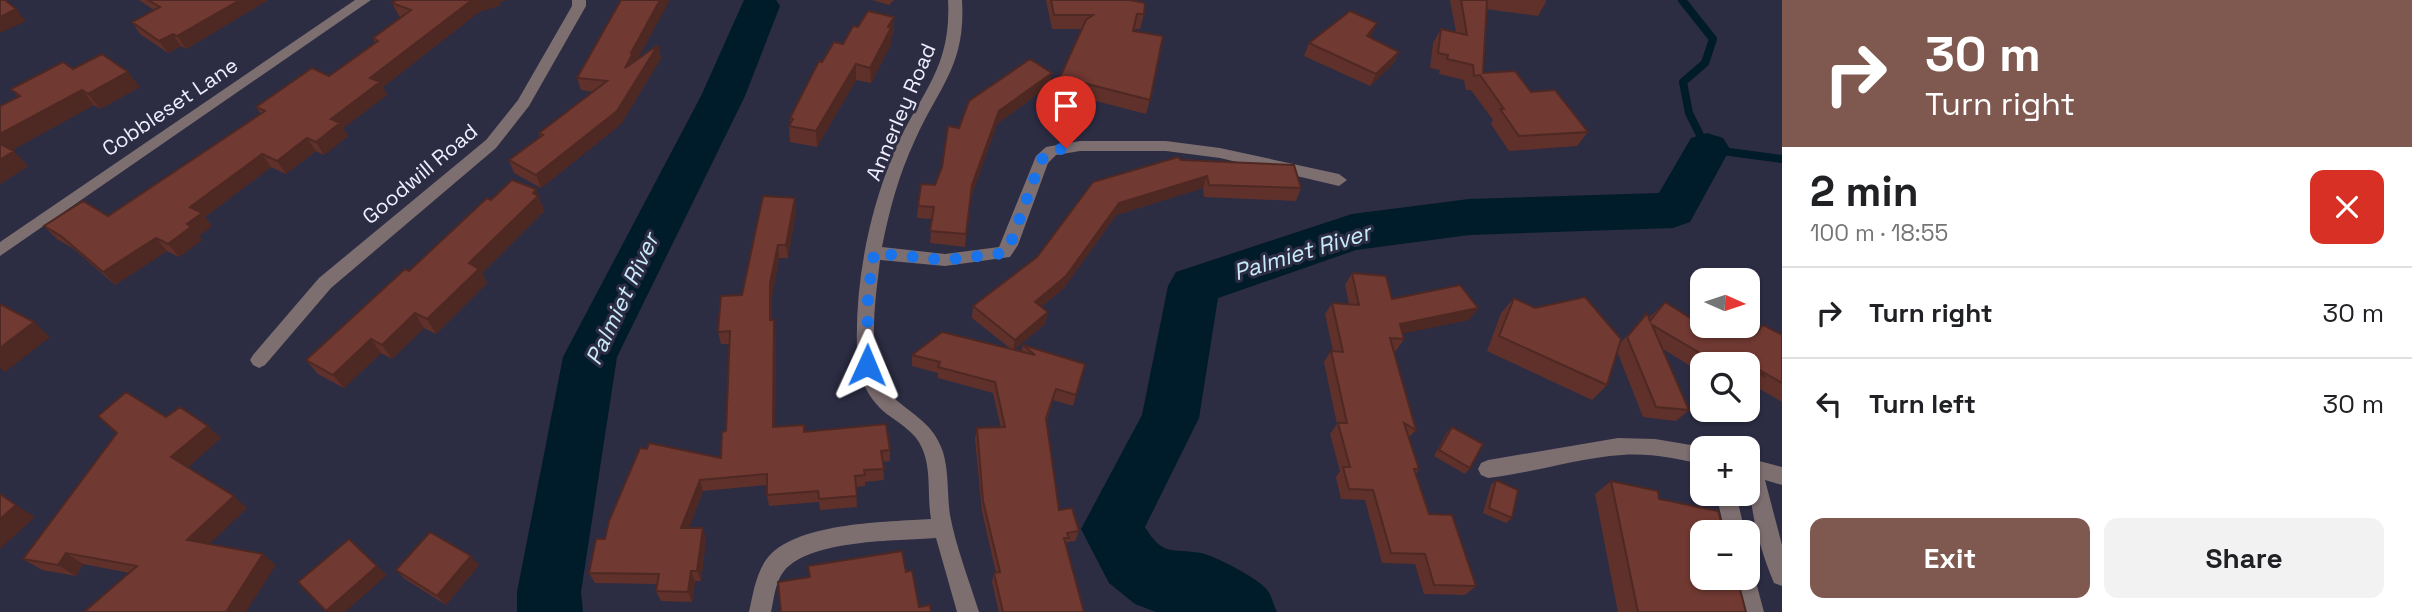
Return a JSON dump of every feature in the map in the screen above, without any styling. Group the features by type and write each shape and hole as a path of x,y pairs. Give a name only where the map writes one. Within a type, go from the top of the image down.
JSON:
{"street":[{"name":"Cobbleset Lane","path":"0,250 363,0"},
{"name":"Goodwill Road","path":"259,360 326,283 491,144 524,103 579,6 579,0"},
{"name":"Annerley Road","path":"944,528 933,453 924,433 914,421 886,403 876,393 867,365 868,295 883,208 908,138 943,80 957,21 955,0"},
{"path":"874,253 945,260 1004,253 1010,245 1041,160 1051,151 1080,146 1176,146 1339,180"},
{"path":"1488,469 1608,447 1646,446 1690,453"},
{"path":"1760,470 1782,476"},
{"path":"1760,504 1782,576"},
{"path":"760,612 767,581 778,561 795,549 819,541 944,528 968,612"},
{"path":"1748,590 1753,612"}],"building":[{"path":"0,0 5,0 16,9 0,17"},
{"path":"148,0 240,0 177,36 173,34 159,41 132,22 160,7"},
{"path":"396,0 472,0 370,78 380,82 331,119 340,123 316,142 307,138 277,161 262,154 190,207 202,213 187,224 191,227 168,244 156,238 103,272 61,236 44,226 83,201 108,216 265,111 256,107 312,68 329,76 378,41 373,38 411,10 392,3"},
{"path":"621,0 660,0 625,68 658,45 617,111 536,175 509,160 543,135 539,133 607,81 577,78"},
{"path":"1051,0 1130,0 1145,3 1144,14 1137,14 1133,31 1163,36 1150,100 1060,77 1086,20 1093,15 1054,15"},
{"path":"1461,0 1487,0 1483,73 1515,71 1531,92 1555,90 1588,132 1519,136 1480,75 1474,76 1473,65 1447,59 1448,55 1438,53 1441,29 1467,35"},
{"path":"868,11 894,17 870,68 856,64 816,131 789,126 793,119 790,118 819,61 822,62 834,42 843,44 853,26 858,27"},
{"path":"1350,11 1377,23 1367,36 1399,52 1376,74 1309,43"},
{"path":"102,54 128,72 88,94 82,90 0,134 0,106 20,96 11,89 63,62 73,69"},
{"path":"1030,59 1052,73 999,111 972,185 966,234 930,231 934,207 918,206 921,184 935,185 942,167 948,126 959,128 969,101"},
{"path":"0,144 14,151 0,160"},
{"path":"1178,157 1181,160 1294,165 1301,188 1209,185 1207,176 1119,203 1066,276 1035,302 1048,312 1015,340 973,306 1037,257 1093,182"},
{"path":"512,180 536,189 533,193 538,196 469,263 479,269 427,319 415,313 382,345 371,339 333,375 306,360 405,269 409,271 487,198 491,200"},
{"path":"763,196 795,198 786,245 778,245 770,283 770,320 774,320 773,427 804,425 804,432 886,424 890,450 881,451 884,469 864,470 865,475 855,476 857,496 819,499 818,491 767,495 767,474 700,480 681,528 703,528 697,571 691,571 688,592 656,591 659,574 589,573 596,539 605,539 609,521 640,448 647,449 649,443 721,458 722,432 726,431 730,331 718,332 721,296 742,295"},
{"path":"1352,273 1386,276 1392,299 1460,285 1478,308 1400,324 1404,339 1390,338 1416,430 1404,423 1419,469 1414,469 1429,514 1452,515 1476,586 1434,585 1425,554 1391,553 1373,490 1349,489 1343,467 1350,467 1338,423 1347,423 1331,351 1343,352 1332,303 1359,305"},
{"path":"1585,297 1621,339 1607,385 1499,336 1514,298 1535,308"},
{"path":"1665,302 1690,318 1690,338 1760,338 1763,325 1782,335 1782,383 1761,371 1764,376 1760,374 1760,352 1698,352 1652,325 1689,410 1656,407 1627,337 1647,313 1650,321"},
{"path":"0,304 34,322 0,348"},
{"path":"942,332 1035,355 1023,345 1085,364 1076,395 1056,389 1046,418 1059,510 1072,508 1079,531 1067,533 1069,538 1064,538 1084,612 1003,612 994,573 1000,572 983,501 977,428 1005,427 995,382 938,367 940,362 912,355"},
{"path":"126,392 166,417 180,407 208,426 171,457 234,496 187,540 263,554 226,612 84,612 137,566 66,553 58,565 23,559 117,433 98,416"},
{"path":"1452,427 1483,444 1470,468 1439,450"},
{"path":"1496,480 1518,490 1512,518 1489,508"},
{"path":"1611,481 1658,491 1659,499 1718,511 1721,520 1690,520 1690,590 1740,590 1746,612 1638,612"},
{"path":"0,494 16,505 0,519"},
{"path":"430,532 471,556 437,596 396,570"},
{"path":"349,539 377,566 326,611 298,582"},
{"path":"902,551 906,572 912,570 919,607 930,605 931,612 781,612 778,582 810,577 808,566"}],"waterway":[{"name":"Palmiet River","path":"1682,0 1713,39 1705,63 1683,82 1689,113 1707,149 1782,159"},
{"name":"Palmiet River","path":"550,612 549,592 590,357 723,96 760,6"},
{"name":"Palmiet River","path":"1244,612 1202,584 1158,582 1131,562 1112,529 1170,418 1194,286 1352,232 1469,217 1673,210 1707,149"}],"route":[{"path":"867,365 868,295 874,253 945,260 1004,253 1010,245 1041,160 1051,151 1066,148"}]}
